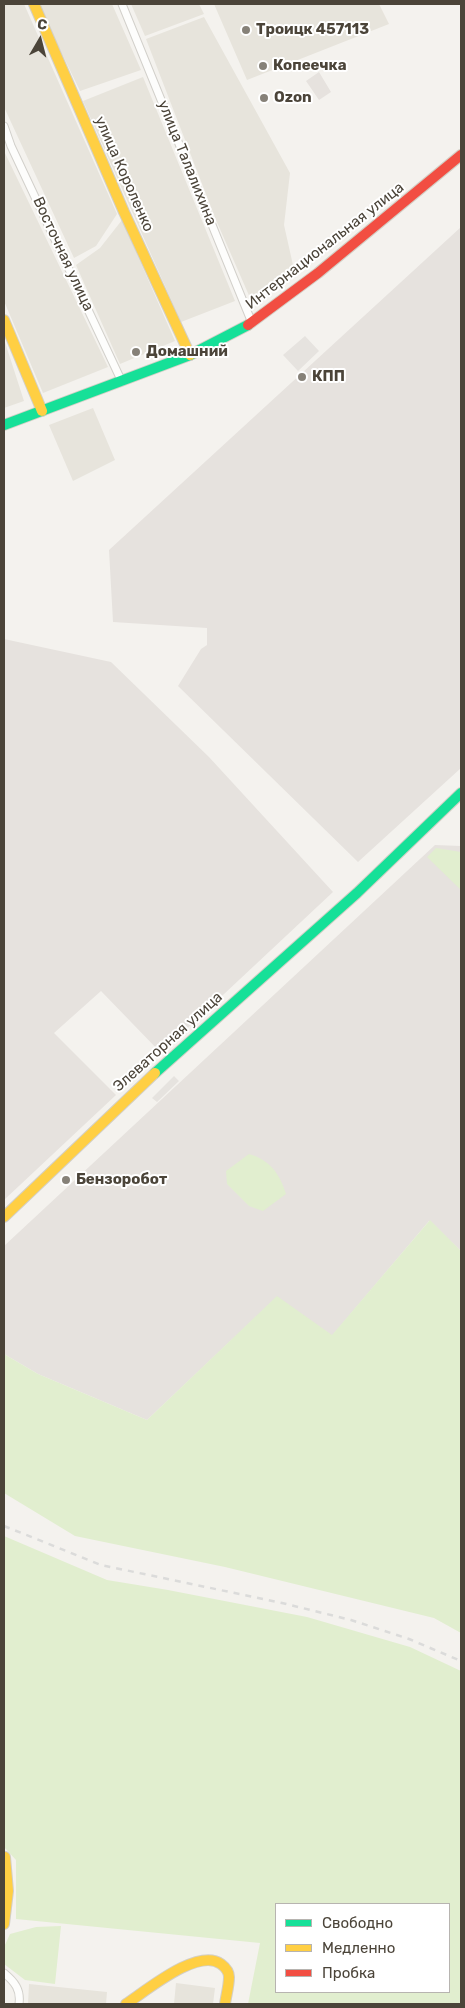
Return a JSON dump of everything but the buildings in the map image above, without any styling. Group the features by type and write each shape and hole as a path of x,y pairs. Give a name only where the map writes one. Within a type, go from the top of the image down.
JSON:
{"street":[{"name":"улица Короленко","path":"34,4 124,212 190,355"},
{"name":"улица Талалихина","path":"122,4 252,323"},
{"name":"Восточная улица","path":"4,126 11,146 122,382"},
{"name":"Интернациональная улица","path":"4,425 190,355 252,323 333,261 461,156"},
{"path":"4,320 42,411"},
{"name":"Элеваторная улица","path":"4,1217 136,1090 357,893 461,793"},
{"path":"4,1924 7,1911 5,1857"},
{"path":"126,2004 169,1975 185,1966 204,1960 220,1963 226,1968 229,1976 225,2004"},
{"path":"4,1973 16,1985 20,1996 19,2004"}],"shaded area":[{"path":"4,4 24,4 117,214 96,246 74,258 4,107"},
{"path":"38,4 112,4 141,70 80,91"},
{"path":"131,4 199,4 204,14 145,36"},
{"path":"214,4 379,4 389,24 247,80"},
{"path":"204,17 290,173 284,225 295,274 251,300 216,220 146,39"},
{"path":"319,72 331,92 319,100 306,81"},
{"path":"143,77 235,301 181,322 83,101"},
{"path":"4,151 108,367 43,393 4,301"},
{"path":"122,220 175,341 120,364 76,265 100,248"},
{"path":"461,227 461,768 358,862 178,686 201,649 207,645 207,628 113,622 109,550"},
{"path":"305,336 319,351 298,371 283,355"},
{"path":"4,339 24,401 4,408"},
{"path":"93,408 115,460 73,481 49,425"},
{"path":"4,639 111,662 209,757 333,892 161,1053 101,991 54,1033 116,1095 4,1200"},
{"path":"435,845 461,846 461,1251 429,1221 332,1336 277,1297 147,1420 38,1374 4,1354 4,1246"},
{"path":"174,1076 179,1081 157,1102 152,1098"},
{"path":"176,1983 215,1988 213,2004 174,2004"},
{"path":"29,1984 107,1992 106,2004 28,2004"}],"green space":[{"path":"436,848 461,852 461,890 427,857"},
{"path":"249,1154 263,1160 273,1169 281,1180 286,1194 263,1211 249,1206 227,1184 226,1171"},
{"path":"430,1220 461,1251 461,1633 434,1618 225,1567 75,1536 4,1493 4,1354 38,1374 147,1420 277,1296 332,1335"},
{"path":"4,1536 107,1580 307,1617 410,1647 461,1671 461,2004 248,2004 260,1943 16,1919 16,1860 4,1847"},
{"path":"61,1926 55,1984 25,1980 4,1964 4,1947 10,1934 36,1927"}],"railway":[{"path":"4,1526 101,1565 282,1603 351,1620 409,1639 461,1661"}],"traffic: fast":[{"path":"4,425 190,355 248,325"},
{"path":"155,1073 357,893 461,793"}],"traffic: slow":[{"path":"34,4 124,212 190,355"},
{"path":"4,320 42,411"},
{"path":"4,1217 155,1073"},
{"path":"4,1924 8,1891 5,1857"},
{"path":"126,2004 172,1973 199,1961 211,1960 221,1964 228,1973 229,1984 225,2004"}],"traffic: jam":[{"path":"248,325 318,273 461,155"}],"place":[{"name":"Троицк 457113","path":"246,30"},
{"name":"Копеечка","path":"263,66"},
{"name":"Ozon","path":"264,98"},
{"name":"Домашний","path":"136,352"},
{"name":"КПП","path":"302,377"},
{"name":"Бензоробот","path":"66,1180"}]}
